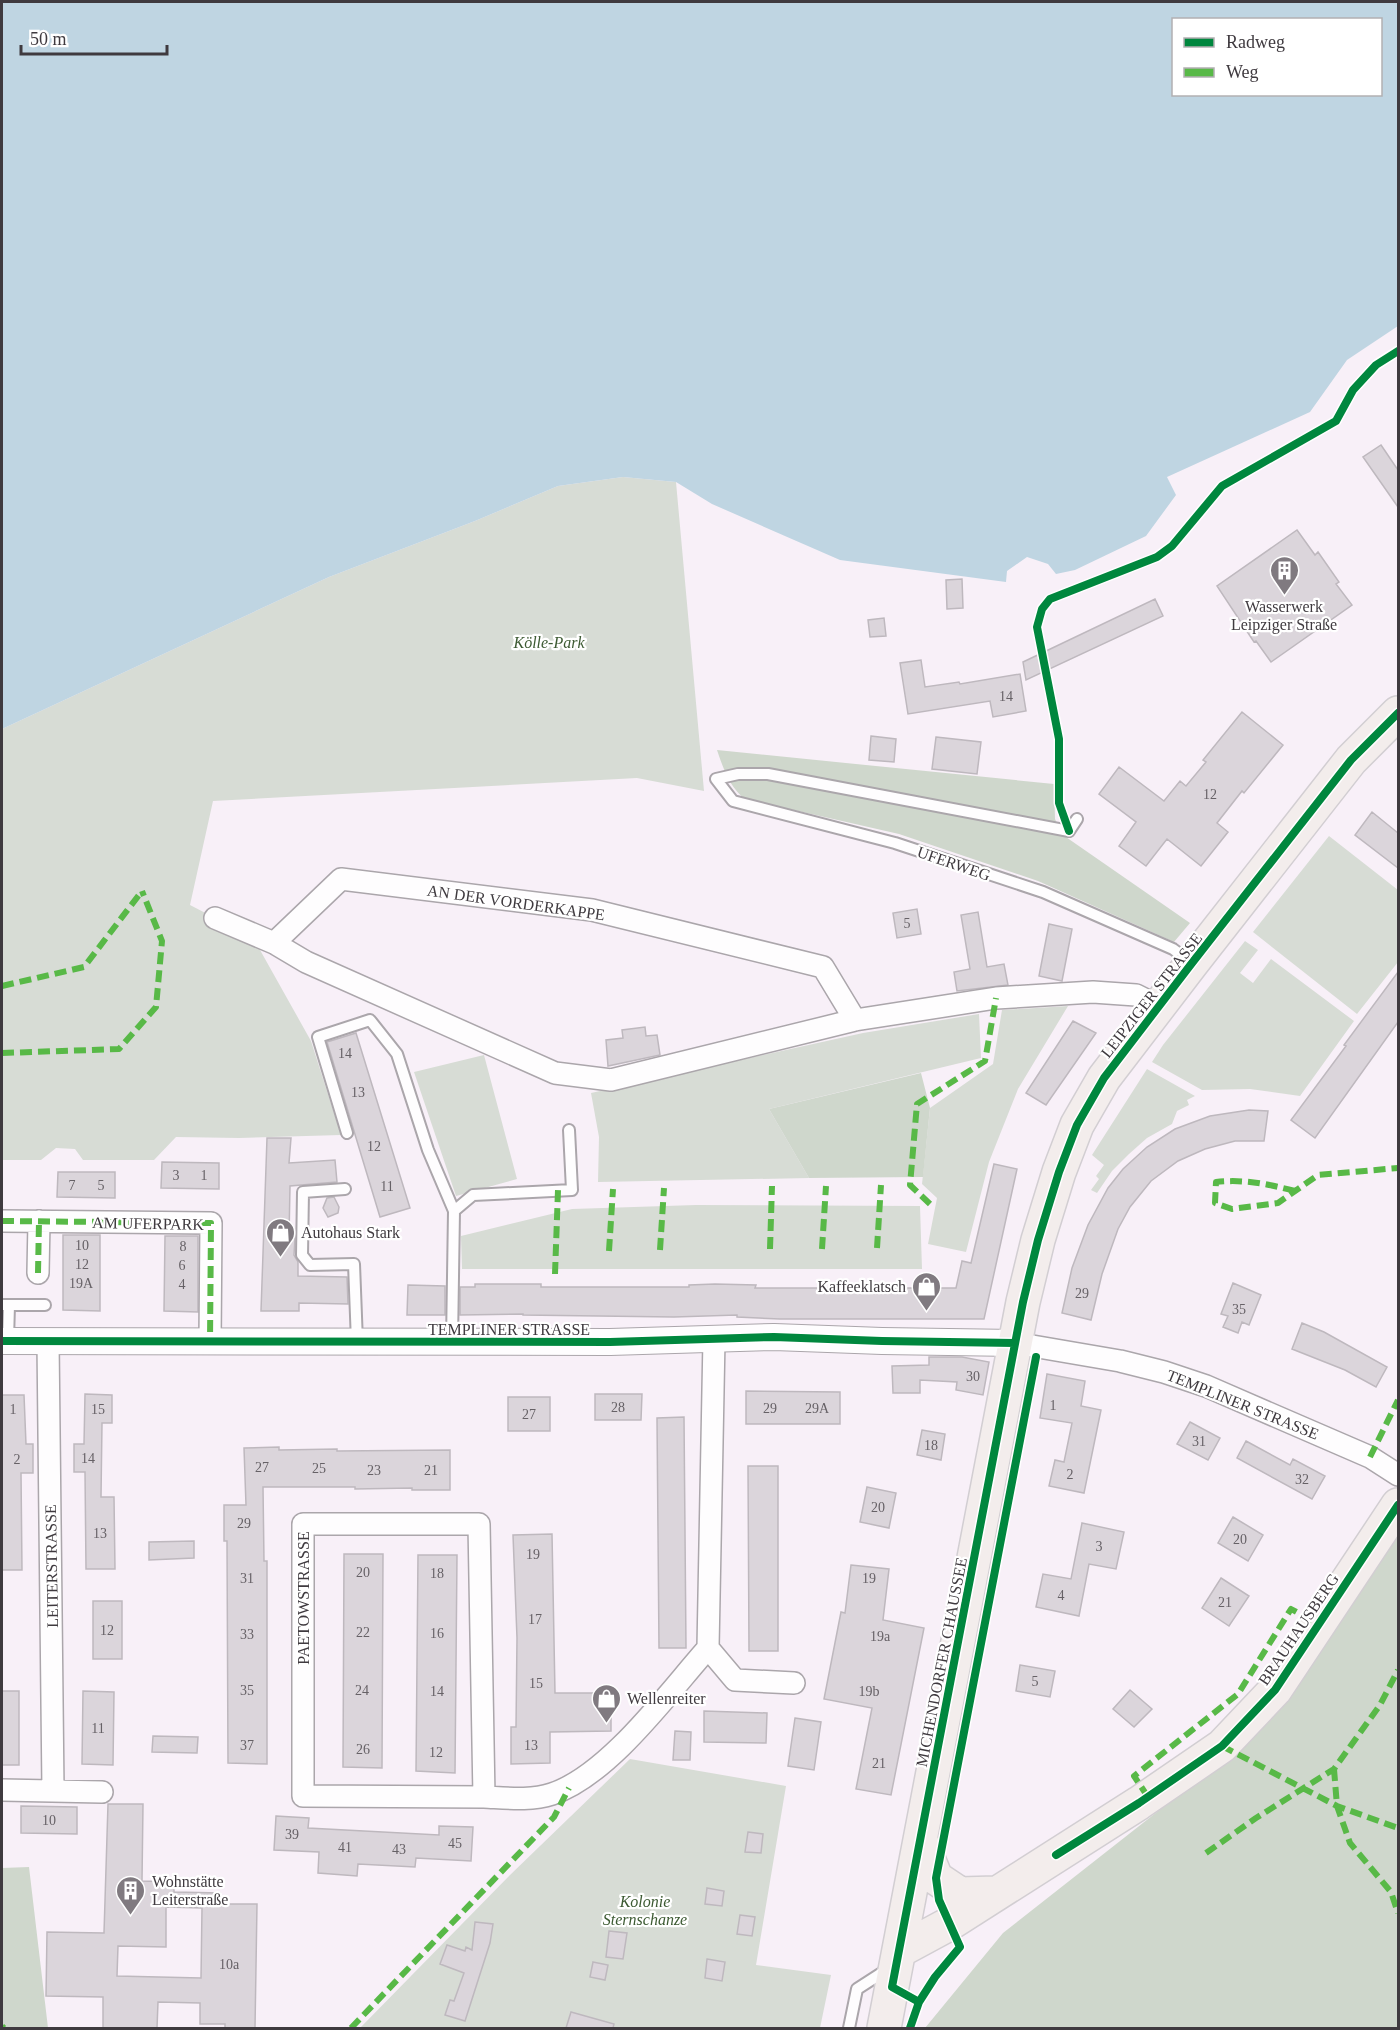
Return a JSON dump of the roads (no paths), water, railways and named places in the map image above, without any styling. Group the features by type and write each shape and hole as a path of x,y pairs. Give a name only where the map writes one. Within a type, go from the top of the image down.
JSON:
{"main road":[{"name":"LEIPZIGER STRASSE","path":"1015,1343 1038,1240 1059,1172 1077,1125 1104,1078 1351,760 1398,713"},
{"name":"MICHENDORFER CHAUSSEE","path":"884,2028 1015,1343"},
{"name":"BRAUHAUSBERG","path":"898,1958 1139,1803 1222,1746 1275,1690 1398,1505"},
{"path":"921,1841 936,1878 960,1894 996,1893"}],"street":[{"name":"AN DER VORDERKAPPE","path":"274,943 341,879 592,910 823,967 855,1020"},
{"path":"214,918 274,943 306,962 555,1073 611,1080 855,1020 996,998 1093,992 1136,995 1158,1006"},
{"name":"AM UFERPARK","path":"2,1221 211,1223 210,1342"},
{"path":"38,1273 39,1221"},
{"name":"TEMPLINER STRASSE","path":"5,1341 452,1343 610,1342 774,1337 1015,1343 1120,1361 1175,1375 1206,1386 1370,1457 1398,1475"},
{"path":"714,1339 708,1648 735,1680 794,1683"},
{"name":"LEITERSTRASSE","path":"48,1341 53,1791"},
{"name":"PAETOWSTRASSE","path":"484,1797 479,1524 303,1524 303,1796 531,1798 550,1795 581,1781 620,1748 708,1648"},
{"path":"2,1790 102,1792"}],"lane":[{"name":"UFERWEG","path":"1077,819 1069,831 768,774 738,774 716,779 733,801 895,843 1043,892 1173,949 1192,963"},
{"path":"347,1133 318,1037 370,1020 397,1054 428,1150 454,1211 452,1343"},
{"path":"454,1211 473,1195 572,1190 569,1130"},
{"path":"345,1189 303,1192 302,1255 310,1265 354,1264 357,1343"},
{"path":"5,1341 5,1305 45,1305"},
{"path":"849,2028 856,1989 898,1958"}],"water":[{"path":"2,2 1398,2 1398,326 1347,360 1310,412 1167,477 1176,495 1146,536 1075,570 1056,574 1048,564 1027,557 1007,571 1006,582 840,560 712,504 676,482 623,477 558,486 475,521 329,577 2,729"}],"place":[{"name":"Wasserwerk Leipziger Straße","path":"1284,596"},
{"name":"Autohaus Stark","path":"280,1258"},
{"name":"Kaffeeklatsch","path":"927,1312"},
{"name":"Wellenreiter","path":"606,1724"},
{"name":"Wohnstätte Leiterstraße","path":"131,1916"}],"park label":[{"name":"Kölle-Park","path":"549,642"},
{"name":"Kolonie Sternschanze","path":"645,1910"}]}
